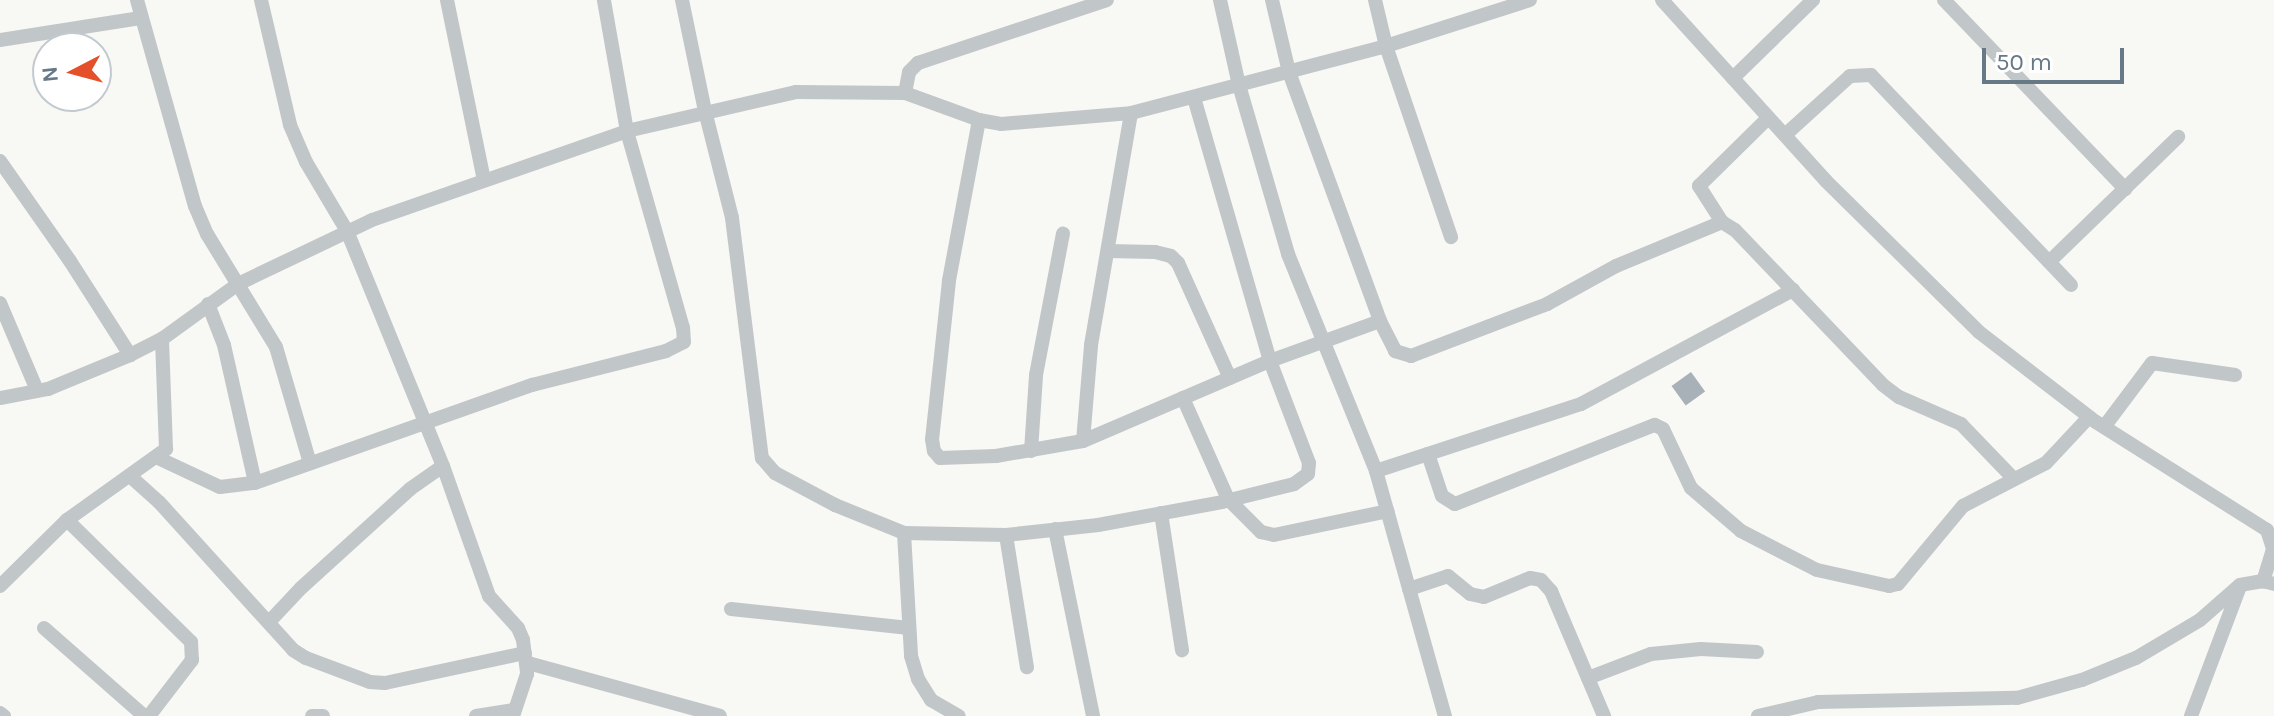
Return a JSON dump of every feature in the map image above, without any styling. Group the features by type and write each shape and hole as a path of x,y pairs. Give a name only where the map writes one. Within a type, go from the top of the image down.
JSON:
{"street":[{"path":"137,0 195,206 207,234 276,347 310,463"},
{"path":"261,0 290,125 306,162 347,231 443,466 489,596 518,628 527,658 514,713 476,716"},
{"path":"447,0 484,180"},
{"path":"158,458 220,487 255,483 532,385 666,351 684,342 683,328 627,131 604,0"},
{"path":"682,0 732,218 762,458 775,473 835,505 904,533 1006,535 1055,529 1228,499 1294,484 1308,474 1309,463 1270,361 1194,98"},
{"path":"905,93 909,72 918,63 1107,0"},
{"path":"1220,0 1239,85 1288,254 1376,471 1445,716"},
{"path":"1272,0 1289,72 1380,321 1395,351 1411,356 1547,304 1616,266 1722,222"},
{"path":"1375,0 1386,46 1451,237"},
{"path":"0,398 61,384 130,355 162,339 238,284 347,231 627,131 796,92 905,93 979,120 1001,124 1131,113 1386,46 1530,0"},
{"path":"1662,0 1768,118 1979,332 2089,417 2267,530 2273,549 2269,583 2240,585 2200,620 2136,658 2082,680 2017,698 1758,716"},
{"path":"1733,78 1813,0"},
{"path":"1944,0 2125,189"},
{"path":"0,40 140,18"},
{"path":"1785,135 1850,76 1871,75 2071,285"},
{"path":"1083,441 1091,345 1131,113"},
{"path":"1768,118 1699,186 1722,222 1735,230 1883,385 1899,397 1961,424 2014,479"},
{"path":"979,120 949,281 934,451 940,458 1031,451 1083,441 1270,361 1380,321"},
{"path":"2049,262 2178,137"},
{"path":"0,161 70,261 130,355"},
{"path":"1031,451 1036,375 1063,234"},
{"path":"1108,251 1155,252 1171,256 1178,263 1230,378"},
{"path":"1376,471 1581,404 1793,290"},
{"path":"0,303 37,390"},
{"path":"208,304 224,345 255,483"},
{"path":"0,586 67,520 158,458 166,449 162,339"},
{"path":"2104,427 2152,363 2235,375"},
{"path":"1183,398 1228,499 1261,532 1268,535 1388,511"},
{"path":"1428,454 1442,496 1455,504 1647,425 1655,425 1663,429 1691,488 1741,531 1817,570 1889,586 1898,584 1952,515 2046,463 2089,417"},
{"path":"269,622 301,588 410,489 443,466"},
{"path":"130,476 159,502 293,650 370,682 392,682 527,658 715,715"},
{"path":"1161,513 1182,650"},
{"path":"44,628 146,716 192,660 191,642 67,520"},
{"path":"1055,529 1093,716"},
{"path":"904,533 911,656 925,693 959,716"},
{"path":"1006,535 1027,667"},
{"path":"1409,589 1448,576 1470,594 1484,597 1530,578 1541,580 1551,591 1604,716"},
{"path":"2191,716 2240,585"},
{"path":"731,609 909,628"},
{"path":"1588,678 1651,654 1701,649 1757,652"},
{"path":"2017,698 2019,716"},
{"path":"312,716 323,716"}],"building":[{"path":"1691,372 1705,391 1686,406 1672,386"}]}
